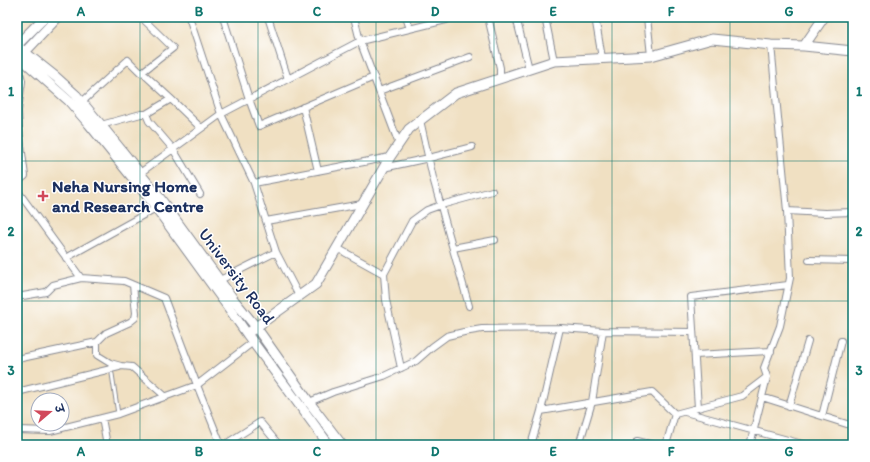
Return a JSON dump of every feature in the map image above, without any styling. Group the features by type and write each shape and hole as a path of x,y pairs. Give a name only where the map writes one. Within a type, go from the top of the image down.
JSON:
{"street":[{"path":"17,45 45,17"},
{"path":"20,54 58,17"},
{"path":"82,102 128,60 140,72 173,48 141,17"},
{"path":"189,17 221,114 254,183 276,252 299,296"},
{"path":"223,17 259,126 374,77"},
{"path":"268,17 288,79"},
{"path":"354,17 360,41 398,144"},
{"path":"406,17 410,29"},
{"path":"140,173 221,114 360,41 446,20 445,17"},
{"path":"488,17 500,68 500,79"},
{"path":"516,17 530,69"},
{"path":"545,17 554,61"},
{"path":"595,17 602,58"},
{"path":"647,17 651,56"},
{"path":"804,46 824,17"},
{"path":"247,334 316,284 398,144 410,129 420,120 456,92 554,61 651,56 712,39 771,45 804,46 853,52"},
{"name":"University Road","path":"17,45 20,54 69,101 156,208 329,445"},
{"path":"750,445 767,377 764,368 780,326 790,278 787,211 771,45"},
{"name":"University Road","path":"20,54 56,77 76,95 101,125 159,197 342,445"},
{"path":"379,91 470,57"},
{"path":"17,60 22,80 18,111 25,176 17,182"},
{"path":"146,76 201,128"},
{"path":"101,125 146,114 171,99"},
{"path":"303,107 318,171"},
{"path":"146,114 149,121 173,149 200,194"},
{"path":"420,120 441,205 469,306"},
{"path":"383,168 472,147"},
{"path":"254,183 390,157"},
{"path":"17,190 81,278"},
{"path":"401,368 386,300 384,274 412,221 427,210 492,191"},
{"path":"266,221 362,204"},
{"path":"66,258 156,208"},
{"path":"787,211 825,213 853,212"},
{"path":"453,248 495,240"},
{"path":"336,248 384,274"},
{"path":"220,280 276,252"},
{"path":"808,260 853,261"},
{"path":"17,297 46,292 53,285 81,278 124,281 164,298 197,386 223,445 260,422 279,445"},
{"path":"17,359 97,342 106,334 130,322 135,318 136,313 133,285"},
{"path":"698,408 691,297 788,286"},
{"path":"301,407 333,392 384,376 416,361 447,336 458,333 482,329 560,328 603,331 693,332"},
{"path":"531,445 541,411 560,328"},
{"path":"579,445 592,402 603,331"},
{"path":"789,406 808,341"},
{"path":"822,416 841,341"},
{"path":"97,342 97,355 110,363 132,367 166,397"},
{"path":"17,430 50,431 118,414 197,386 253,342"},
{"path":"695,355 771,350"},
{"path":"17,392 121,366"},
{"path":"675,414 742,396 767,377"},
{"path":"541,411 652,392 675,414"},
{"path":"762,397 853,426"},
{"path":"684,411 754,430 783,442 806,445"},
{"path":"666,445 675,414"},
{"path":"102,418 107,445"},
{"path":"637,441 654,445"}],"lane":[{"path":"112,374 118,414"}],"place":[{"name":"Neha Nursing Home and Research Centre","path":"43,196"}]}
